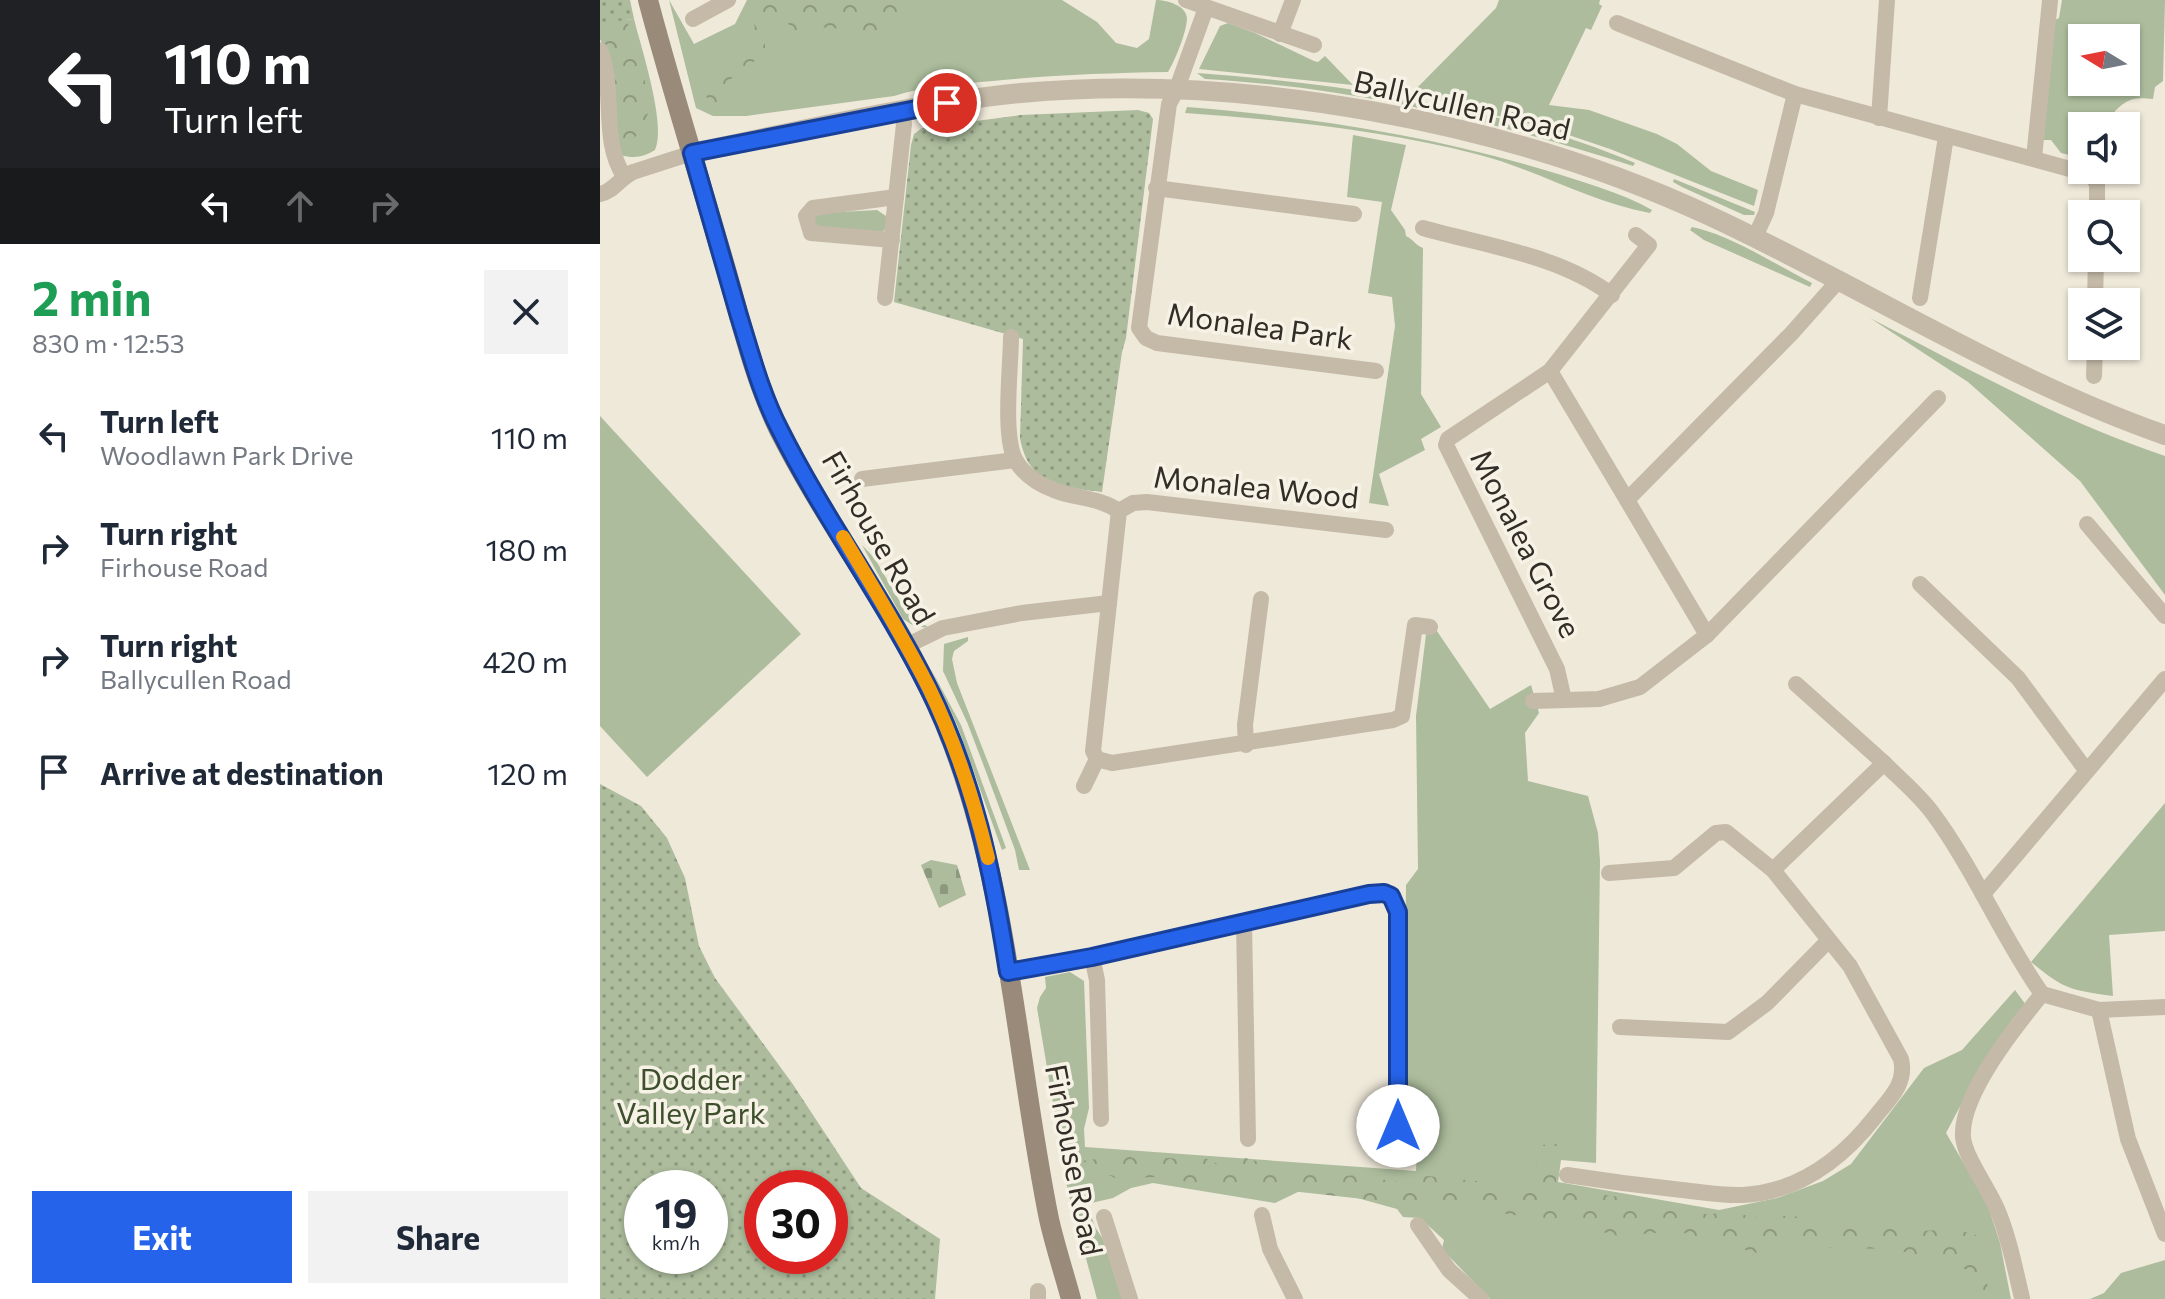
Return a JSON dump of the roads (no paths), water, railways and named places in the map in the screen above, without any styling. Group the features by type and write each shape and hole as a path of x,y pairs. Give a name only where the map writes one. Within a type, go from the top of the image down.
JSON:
{"main road":[{"name":"Firhouse Road","path":"648,0 755,369 779,429 930,690 953,743 975,809 988,858 1050,1223 1071,1299"}],"street":[{"path":"693,19 728,0"},
{"path":"1186,0 1314,45"},
{"path":"1280,34 1293,0"},
{"path":"1879,118 1887,0"},
{"path":"2034,158 2050,1"},
{"name":"Monalea Park","path":"1206,8 1169,104 1139,328 1146,338 1157,343 1376,371"},
{"path":"1617,23 1795,94 2092,175 2097,184 2097,200"},
{"path":"600,50 605,66 614,156 624,176"},
{"name":"Ballycullen Road","path":"692,153 902,110 1022,93 1118,89 1314,103 1456,129 1549,155 1686,205 1755,237 2030,380 2165,435"},
{"path":"1755,237 1766,213 1795,94"},
{"path":"885,298 904,124 902,110"},
{"path":"1920,298 1946,137"},
{"path":"600,194 606,193 624,176 692,153"},
{"path":"1156,188 1354,214"},
{"path":"892,240 811,233 806,216 813,208 896,197"},
{"path":"1423,228 1511,251 1578,274 1612,295"},
{"name":"Monalea Grove","path":"1564,700 1557,669 1446,445 1448,439 1550,371 1649,245 1636,235"},
{"path":"1627,500 1791,334 1839,280"},
{"path":"1011,337 1009,439 1015,460 1034,482 1060,492 1107,503 1119,511"},
{"path":"2094,376 2095,360"},
{"path":"1550,371 1707,635"},
{"path":"1533,701 1599,699 1640,687 1707,635 1938,398"},
{"path":"862,479 1015,460"},
{"name":"Monalea Wood","path":"1084,786 1097,759 1093,745 1119,511 1133,503 1147,502 1386,530"},
{"path":"2087,524 2165,616"},
{"path":"1920,584 2018,678 2086,770"},
{"path":"1246,745 1245,725 1261,599"},
{"path":"906,646 943,628 1022,613 1109,603"},
{"path":"1097,759 1112,763 1246,745 1393,720 1402,716 1415,625 1430,627"},
{"path":"1983,894 2165,679"},
{"path":"1796,684 1884,763 1930,810 1983,894 2021,965 2042,994 2099,1010 2165,1007"},
{"path":"1773,870 1884,763"},
{"path":"1567,1175 1606,1182 1741,1195 1772,1191 1815,1174 1854,1144 1900,1085 1904,1071 1901,1059 1850,966 1773,870 1726,832 1716,833 1674,868 1609,873"},
{"path":"1008,972 1092,957 1369,894 1391,896 1398,912 1398,1156"},
{"path":"1244,923 1248,1139"},
{"path":"1620,1027 1728,1032 1767,1003 1828,941"},
{"path":"1092,957 1097,980 1101,1119"},
{"path":"2022,1298 1998,1211 1963,1141 1963,1121 1972,1097 2015,1026 2042,994"},
{"path":"2099,1010 2128,1139 2165,1234"},
{"path":"1262,1215 1270,1249 1295,1299"},
{"path":"1104,1217 1130,1299"},
{"path":"1418,1225 1449,1270 1481,1299"}],"park label":[{"name":"Dodder Valley Park","path":"691,1097"}]}
